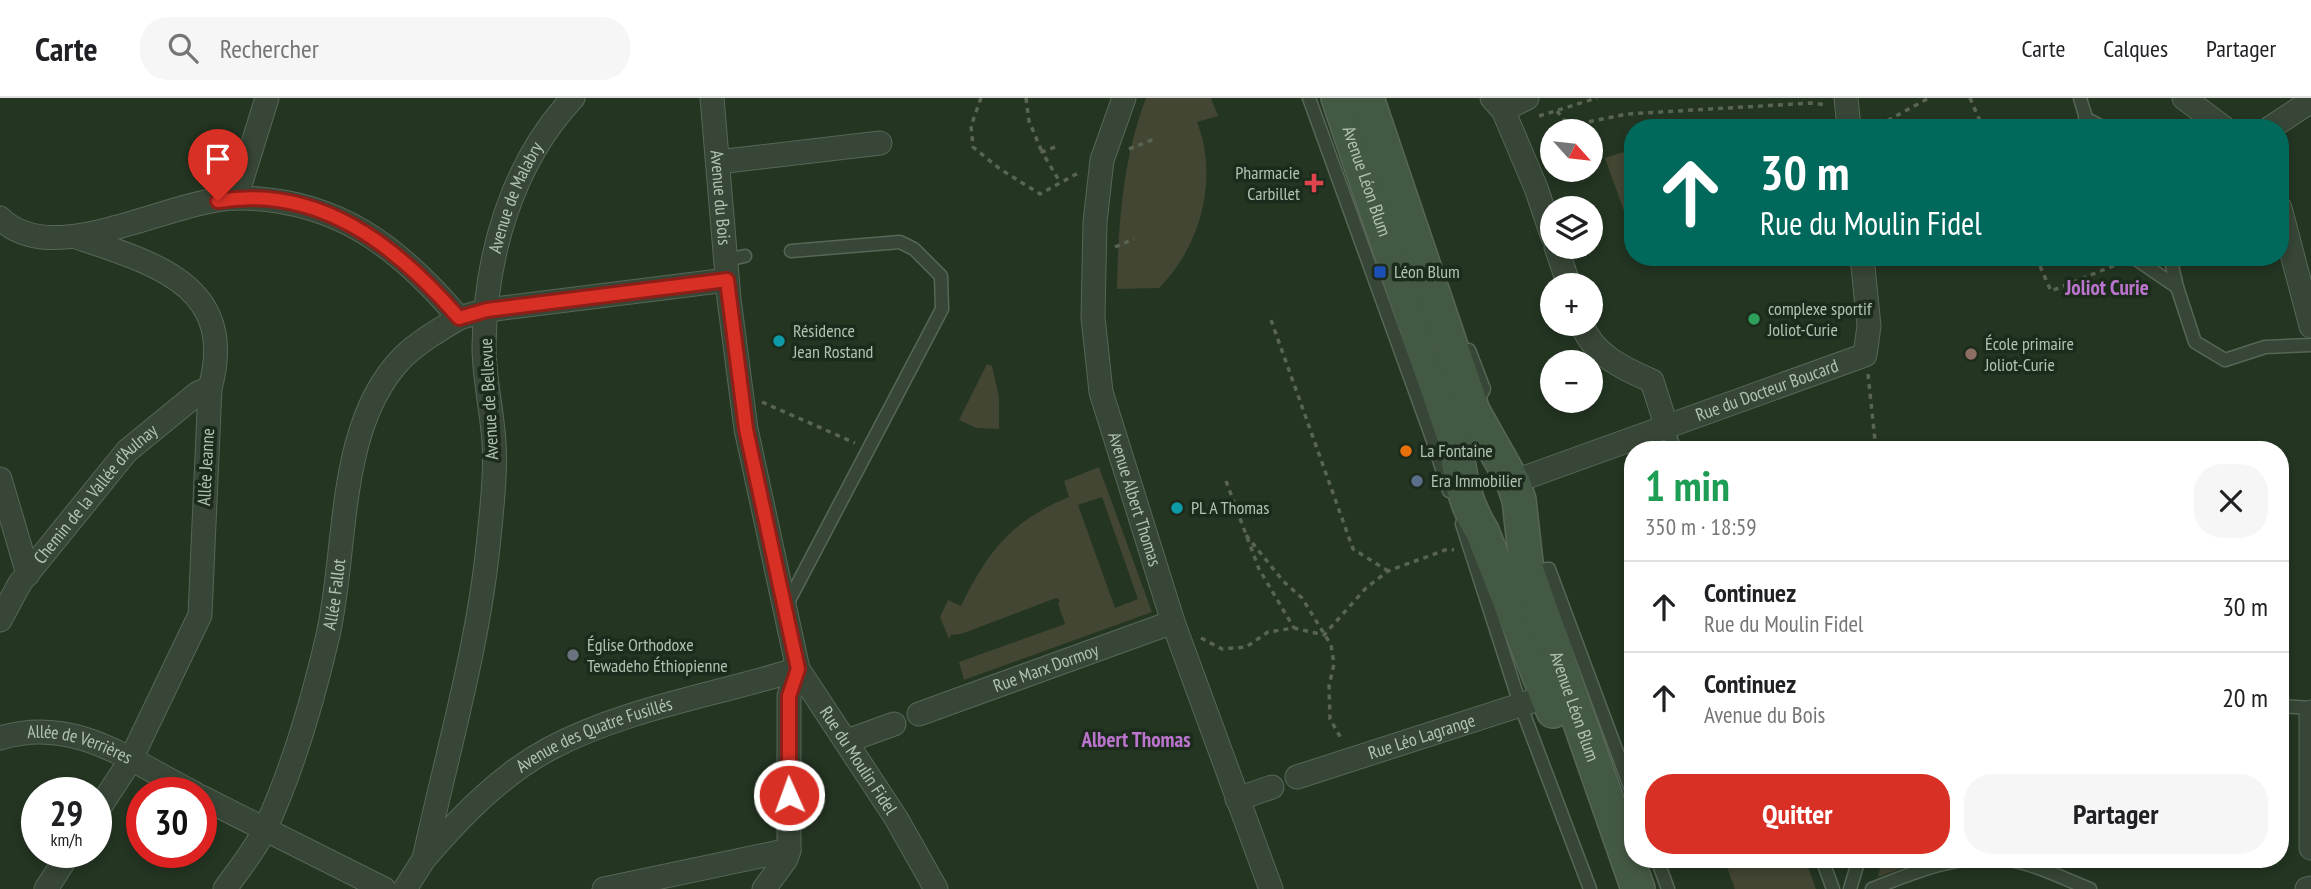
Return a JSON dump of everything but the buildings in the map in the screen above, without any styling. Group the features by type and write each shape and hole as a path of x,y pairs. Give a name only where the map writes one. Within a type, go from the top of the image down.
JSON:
{"main road":[{"name":"Avenue Léon Blum","path":"1338,98 1478,543 1534,700 1614,889"},
{"name":"Avenue Léon Blum","path":"1367,98 1473,411 1493,451 1506,465 1513,482 1519,500 1527,571 1624,849"},
{"path":"1449,448 1493,451"},
{"path":"1478,543 1520,520"},
{"name":"Avenue Léon Blum","path":"1631,868 1638,889"}],"street":[{"path":"236,198 267,98"},
{"name":"Avenue de Malabry","path":"487,310 491,269 512,195 545,132 573,98"},
{"name":"Avenue du Bois","path":"712,98 733,265 741,393 785,620"},
{"name":"Avenue Albert Thomas","path":"1124,98 1102,160 1095,222 1093,317 1101,392 1173,622 1271,889"},
{"path":"1527,98 1501,111 1540,206"},
{"path":"2184,98 2212,119"},
{"path":"2282,119 2307,100"},
{"path":"718,162 880,143"},
{"path":"0,218 19,232 38,236 79,237 129,222 236,198 309,208 353,224 403,258 459,318"},
{"name":"Allée Jeanne","path":"79,237 152,265 189,287 199,297 216,332 217,364 210,388 200,615 130,761 112,789"},
{"path":"2289,242 2311,326"},
{"path":"487,310 733,265"},
{"path":"1863,266 1869,326 1865,355"},
{"name":"Avenue de Bellevue","path":"405,889 424,859 474,631 489,540 494,444 484,348 487,310 459,318"},
{"name":"Allée Fallot","path":"225,889 265,829 302,731 328,634 351,472 369,406 402,358 424,338 459,318"},
{"path":"1586,336 1619,366 1652,382 1671,439"},
{"name":"Rue du Docteur Boucard","path":"1671,439 1865,355"},
{"name":"Chemin de la Vallée d'Aulnay","path":"0,620 28,574 127,451 198,393 210,388"},
{"name":"Rue du Docteur Boucard","path":"1513,482 1624,452"},
{"path":"0,480 28,574"},
{"name":"Rue du Moulin Fidel","path":"785,620 798,669 847,741 936,889"},
{"name":"Rue Marx Dormoy","path":"919,714 1173,622"},
{"path":"764,889 786,859 789,849 789,696 798,669"},
{"name":"Avenue des Quatre Fusillés","path":"424,859 459,818 516,770 548,750 624,718 798,669"},
{"name":"Rue Léo Lagrange","path":"1297,777 1534,700"},
{"path":"2311,710 2311,848"},
{"path":"847,741 894,724"},
{"name":"Allée de Verrières","path":"0,738 20,732 60,731 105,746 162,777"},
{"path":"1237,799 1272,787"},
{"path":"217,804 384,889"},
{"path":"604,889 789,849"},
{"path":"46,889 60,868"}],"lane":[{"path":"1309,98 1449,448"},
{"path":"1378,98 1433,250"},
{"path":"2080,98 2086,119"},
{"path":"785,620 942,309 941,276 914,249 900,242 791,251"},
{"path":"2146,266 2177,287"},
{"path":"2172,266 2195,342 2225,360 2265,347 2311,345"},
{"path":"1465,339 1484,389 1473,411"},
{"path":"1527,571 1549,569 1624,771"},
{"path":"1534,700 1591,889"},
{"path":"2289,707 2311,710"},
{"path":"1660,868 1668,889"},
{"path":"1825,868 1833,889"},
{"path":"1850,889 1856,868"},
{"path":"1872,889 1931,868"},
{"path":"2031,868 2090,889"}],"path":[{"path":"981,98 971,126 973,146 1000,169 1040,194 1092,167"},
{"path":"1026,98 1029,121 1042,152 1060,182"},
{"path":"1501,111 1557,110 1597,98"},
{"path":"1890,119 1929,98"},
{"path":"1970,98 1979,119"},
{"path":"1557,110 1568,126 1653,113 1811,103 1869,119"},
{"path":"1127,150 1157,138"},
{"path":"1042,152 1055,147"},
{"path":"1113,248 1134,239"},
{"path":"2040,266 2050,291 2111,266"},
{"path":"1270,320 1353,549 1388,571"},
{"path":"1865,355 1875,441"},
{"path":"741,393 869,450"},
{"path":"1226,481 1259,569 1294,628"},
{"path":"1246,535 1283,581 1302,598 1331,645 1334,664 1328,693 1330,719 1346,746"},
{"path":"1324,635 1366,588 1388,571 1448,549 1478,543"},
{"path":"1193,636 1196,635 1222,649 1246,647 1268,632 1294,628 1324,635"}],"green space":[{"path":"1146,98 1211,98 1218,116 1197,122 1203,143 1206,188 1202,210 1186,252 1159,288 1117,289 1123,192 1132,144"},
{"path":"1624,152 1624,211 1605,158"},
{"path":"987,364 992,366 999,397 999,429 976,428 959,420"},
{"path":"1099,467 1152,612 964,680 959,662 1065,624 1058,604 1060,600 1056,598 961,634 951,635 949,639 940,617 948,600 961,606 981,569 1003,540 1031,516 1069,497 1064,481","holes":["1102,497 1138,599 1115,608 1078,505"]},
{"path":"1727,868 1808,868 1816,889 1735,889"},
{"path":"1880,868 1903,868 1878,877"}],"place":[{"name":"Pharmacie Carbillet","path":"1314,183"},
{"name":"Léon Blum","path":"1380,272"},
{"name":"complexe sportif Joliot-Curie","path":"1754,319"},
{"name":"Résidence Jean Rostand","path":"779,341"},
{"name":"École primaire Joliot-Curie","path":"1971,354"},
{"name":"La Fontaine","path":"1406,451"},
{"name":"Era Immobilier","path":"1417,481"},
{"name":"PL A Thomas","path":"1177,508"},
{"name":"Église Orthodoxe Tewadeho Éthiopienne","path":"573,655"}],"district":[{"name":"Joliot Curie","path":"2107,288"},
{"name":"Albert Thomas","path":"1136,740"}],"route":[{"path":"218,201 236,198 285,203 309,208 353,224 403,258 436,290 459,318 487,310 727,280 746,429 798,669 789,696 789,795"}]}
